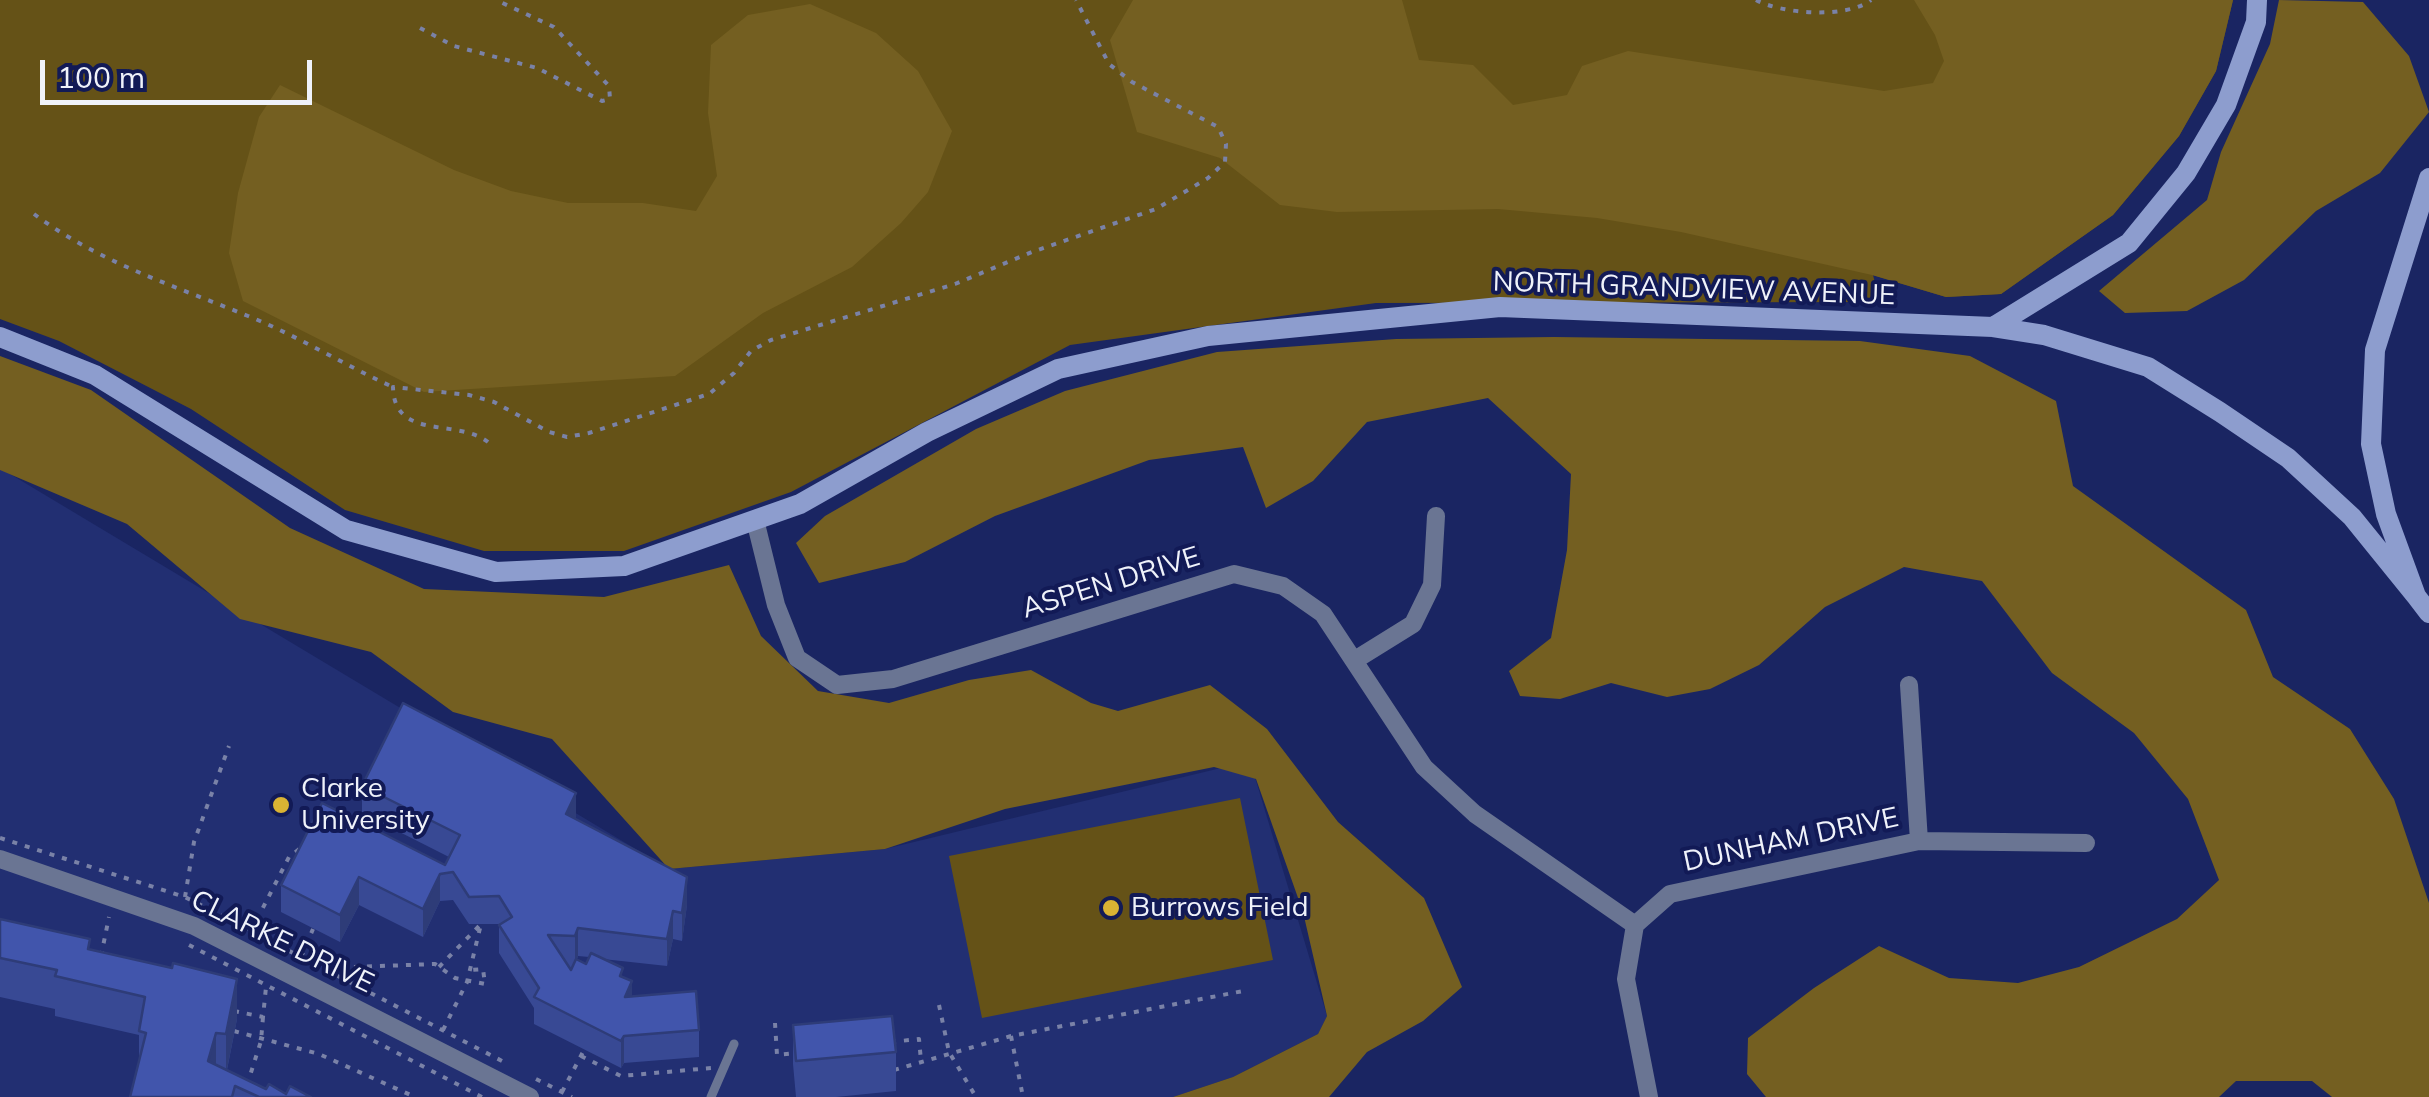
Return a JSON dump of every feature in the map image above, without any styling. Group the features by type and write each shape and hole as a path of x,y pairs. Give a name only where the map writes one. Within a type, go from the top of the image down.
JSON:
{"street":[{"path":"1993,327 2128,242 2186,173 2226,104 2256,22 2257,0"},
{"path":"2422,605 2386,514 2371,444 2375,350 2429,178"},
{"name":"NORTH GRANDVIEW AVENUE","path":"0,336 95,375 346,530 496,572 624,566 800,504 928,432 1058,370 1208,336 1500,307 1993,327 2044,336 2148,368 2220,412 2288,458 2352,517 2422,605"},
{"path":"1356,660 1413,624 1432,585 1436,516"},
{"name":"ASPEN DRIVE","path":"755,520 776,605 797,658 837,685 893,679 1234,574 1283,586 1323,614 1424,767 1474,814 1634,924"},
{"path":"1909,685 1919,841"},
{"name":"DUNHAM DRIVE","path":"1634,924 1670,894 1919,841 2086,844"},
{"name":"CLARKE DRIVE","path":"0,859 194,926 530,1097"},
{"path":"1634,924 1626,979 1649,1097"}],"lane":[{"path":"711,1097 734,1044"}],"path":[{"path":"420,28 454,46 538,68 602,101 610,99 608,86 554,27 496,0"},
{"path":"34,214 67,238 101,255 251,317 393,386 469,395 494,402 549,432 567,437 589,434 709,394 734,373 751,351 770,340 954,284 1156,209 1225,162 1226,144 1218,127 1132,82 1109,64 1076,0"},
{"path":"1756,0 1774,9 1844,11 1863,7 1871,0"},
{"path":"393,386 400,414 418,425 466,431 488,442"},
{"path":"184,896 194,842 229,746"},
{"path":"251,931 289,857 295,850 313,848"},
{"path":"99,963 109,917"},
{"path":"439,967 481,924 467,982 443,1030"},
{"path":"301,957 313,928"},
{"path":"184,943 482,1097"},
{"path":"221,978 224,964"},
{"path":"324,968 435,964 467,982 485,984 482,969 471,970"},
{"path":"236,1097 249,1083 261,1039 266,985"},
{"path":"894,1070 1011,1036 1243,991"},
{"path":"939,1005 949,1052 976,1097"},
{"path":"231,1010 263,1018"},
{"path":"775,1023 777,1055 813,1051"},
{"path":"234,1032 319,1054 415,1097"},
{"path":"1011,1036 1023,1097"},
{"path":"884,1043 919,1038 920,1061"},
{"path":"562,1092 583,1053 620,1076 724,1066"}],"shaded area":[{"path":"0,0 2233,0 2216,71 2179,136 2113,215 2001,294 1946,297 1873,275 1880,302 1376,303 1070,345 791,492 624,551 484,551 345,510 191,409 59,341 0,319"},
{"path":"1133,0 1402,0 1419,60 1473,65 1513,105 1567,95 1582,66 1628,51 1884,91 1933,83 1944,61 1935,35 1914,0 2233,0 2216,71 2179,136 2113,215 2001,294 1946,297 1872,275 1681,232 1597,218 1498,209 1337,212 1280,205 1220,158 1137,132 1110,40"},
{"path":"2279,0 2363,2 2409,56 2429,112 2380,173 2316,211 2244,280 2187,311 2125,313 2099,291 2207,200 2221,152 2270,44"},
{"path":"810,4 876,33 918,71 952,131 928,192 901,223 852,267 763,313 675,376 424,392 243,301 229,253 238,193 259,117 280,85 454,170 511,191 568,203 643,203 696,211 717,176 708,113 711,45 748,15"},
{"path":"1396,339 1860,341 1970,356 2056,401 2073,486 2246,610 2273,677 2350,729 2394,799 2429,903 2429,1097 2332,1097 2312,1081 2236,1081 2219,1097 1766,1097 1747,1074 1748,1038 1879,946 1949,978 2018,983 2079,967 2177,919 2219,880 2188,799 2134,733 2052,673 1982,581 1904,567 1825,607 1759,665 1710,689 1667,697 1611,683 1560,699 1520,696 1509,671 1551,638 1567,550 1571,474 1488,398 1367,422 1313,481 1266,508 1243,447 1149,460 995,516 905,562 819,583 796,543 825,516 976,429 1065,391 1217,352"},
{"path":"0,356 91,390 290,528 424,589 604,597 729,565 761,636 818,691 889,703 969,680 1031,670 1091,703 1118,711 1210,685 1267,729 1338,822 1424,898 1462,987 1423,1021 1367,1052 1329,1097 1173,1097 1233,1077 1318,1034 1327,1016 1303,912 1256,779 1214,767 1005,809 885,849 669,869 552,739 453,712 371,652 240,619 127,524 0,470"},
{"name":"Clarke University","path":"0,468 669,869 885,849 1250,761 1327,1016 1318,1034 1233,1077 1173,1097 0,1097"},
{"name":"Burrows Field","path":"1240,798 1273,960 982,1018 949,856"}],"building":[{"path":"403,703 576,793 566,814 687,877 682,913 673,911 667,939 578,928 575,936 548,935 571,970 576,959 586,964 591,953 623,968 620,976 632,981 625,997 696,991 699,1030 624,1036 621,1041 534,997 539,988 499,925 512,917 499,896 469,897 453,872 440,874 423,909 359,877 340,915 281,885 322,803 445,865 460,835 362,786"},
{"path":"0,919 90,939 88,949 172,968 173,963 237,979 226,1034 216,1033 208,1061 266,1089 269,1084 286,1094 290,1086 311,1097 259,1097 235,1086 232,1097 130,1097 146,1033 139,1031 145,997 55,976 57,970 0,958"},
{"path":"892,1016 896,1052 796,1061 793,1025"}],"place":[{"name":"Clarke University","path":"281,805"},
{"name":"Burrows Field","path":"1111,908"}]}
